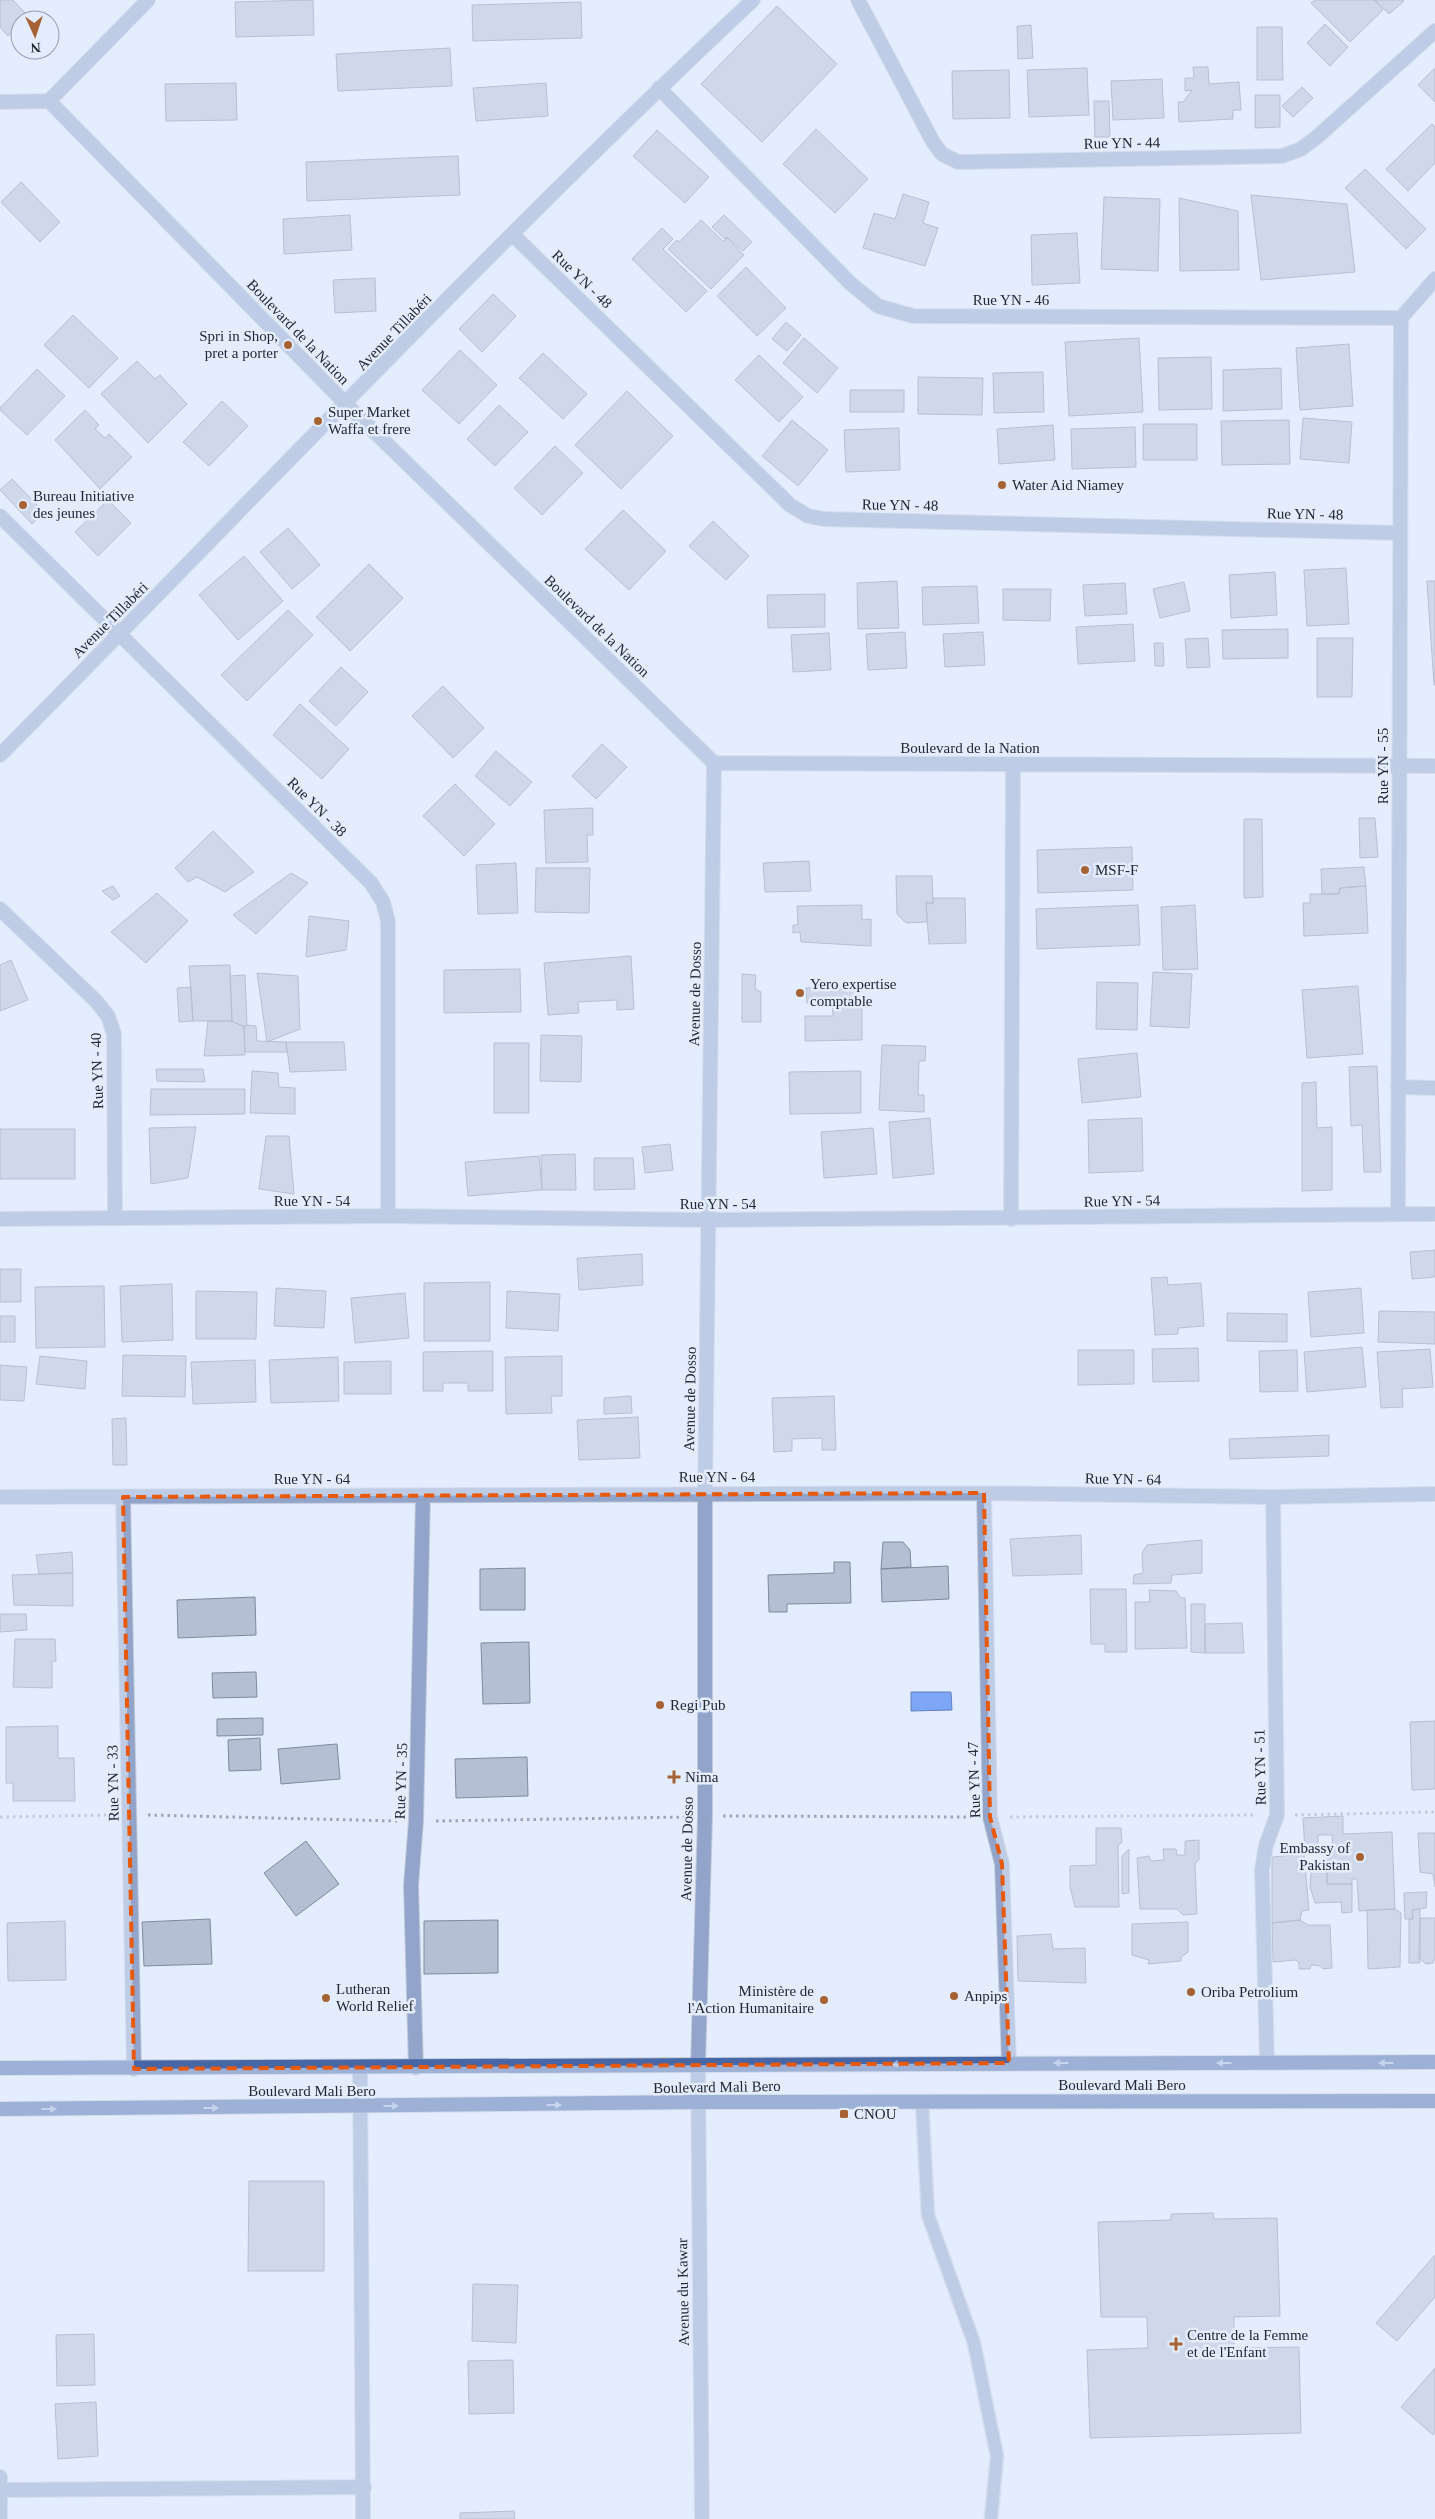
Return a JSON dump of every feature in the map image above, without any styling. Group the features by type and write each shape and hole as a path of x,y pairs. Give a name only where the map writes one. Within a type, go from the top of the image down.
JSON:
{"main road":[{"name":"Boulevard Mali Bero","path":"0,2068 416,2068 1009,2063 1267,2064 1435,2062"},
{"name":"Boulevard Mali Bero","path":"0,2109 698,2102 1435,2101"}],"street":[{"path":"0,102 49,101 148,0"},
{"name":"Avenue Tillabéri","path":"0,755 512,234 659,88 753,0"},
{"name":"Rue YN - 44","path":"858,0 933,142 942,154 958,162 1282,156 1301,149 1317,137 1435,31"},
{"name":"Rue YN - 46","path":"659,88 850,283 878,306 913,316 1402,318"},
{"name":"Boulevard de la Nation","path":"49,101 346,404 714,763 1435,766"},
{"name":"Rue YN - 48","path":"512,234 790,505 808,516 824,520 1400,533"},
{"path":"1402,318 1435,279"},
{"name":"Rue YN - 55","path":"1398,1214 1402,318"},
{"name":"Rue YN - 38","path":"0,516 370,882 383,902 388,921 388,1216"},
{"name":"Avenue de Dosso","path":"698,2065 704,1816 714,763"},
{"path":"1011,1218 1013,764"},
{"name":"Rue YN - 40","path":"0,909 96,1001 108,1016 114,1034 115,1218"},
{"path":"1398,1086 1435,1088"},
{"name":"Rue YN - 54","path":"0,1219 388,1216 709,1220 1435,1214"},
{"name":"Rue YN - 64","path":"0,1497 984,1493 1272,1498 1435,1494"},
{"name":"Rue YN - 47","path":"984,1493 990,1817 998,1844 1002,1872 1009,2063"},
{"name":"Rue YN - 35","path":"416,2068 411,1885 416,1821 423,1495"},
{"name":"Rue YN - 33","path":"123,1496 134,2069"},
{"name":"Rue YN - 51","path":"1267,2064 1262,1870 1266,1845 1277,1815 1272,1498"},
{"name":"Avenue du Kawar","path":"698,2065 702,2519"},
{"path":"360,2068 363,2519"},
{"path":"0,2477 0,2519"},
{"path":"0,2490 364,2487"}],"lane":[{"path":"922,2102 928,2215 974,2343 996,2456 992,2519"}],"highlighted area":[{"path":"984,1493 990,1817 1002,1864 1009,2063 134,2069 123,1497"}],"water":[{"path":"911,1692 951,1692 952,1710 911,1711"}],"building":[{"path":"0,0 13,0 22,10 10,10 10,34 8,36 0,27"},
{"path":"313,0 314,35 236,37 235,2"},
{"path":"1315,0 1374,0 1383,10 1350,42 1311,3"},
{"path":"1375,0 1403,0 1404,1 1389,14"},
{"path":"581,2 582,38 473,41 472,5"},
{"path":"777,6 837,64 762,142 701,84"},
{"path":"1325,24 1348,47 1330,66 1307,43"},
{"path":"1031,25 1033,58 1018,59 1017,26"},
{"path":"1257,27 1282,27 1283,80 1257,80"},
{"path":"450,48 452,86 338,91 336,54"},
{"path":"1193,67 1208,67 1209,84 1239,82 1241,110 1233,110 1233,119 1179,122 1178,102 1183,102 1192,90 1185,91 1185,78 1194,78"},
{"path":"1087,68 1089,115 1029,117 1027,70"},
{"path":"1435,68 1435,102 1418,85"},
{"path":"1009,70 1010,118 953,119 952,71"},
{"path":"1162,79 1164,118 1113,120 1111,81"},
{"path":"236,83 237,120 166,121 165,84"},
{"path":"546,83 548,116 476,121 473,88"},
{"path":"1302,87 1313,98 1293,117 1282,106"},
{"path":"1255,95 1280,95 1280,127 1255,128"},
{"path":"1094,101 1109,101 1110,137 1095,137"},
{"path":"1432,124 1435,127 1435,163 1408,191 1386,169"},
{"path":"816,129 868,179 835,213 783,164"},
{"path":"657,130 709,177 685,203 633,156"},
{"path":"458,156 460,195 307,201 306,162"},
{"path":"1365,169 1426,229 1406,249 1345,188"},
{"path":"21,182 60,222 40,242 1,202"},
{"path":"903,194 929,202 923,223 938,228 925,266 863,248 874,213 895,219"},
{"path":"1251,195 1347,204 1355,272 1261,280"},
{"path":"1104,197 1160,199 1158,271 1101,269"},
{"path":"1179,198 1238,211 1239,270 1180,271"},
{"path":"350,215 352,250 284,254 283,219"},
{"path":"724,215 752,242 743,251 727,237 725,239 712,227"},
{"path":"701,220 723,241 727,238 744,255 711,289 668,249 677,240 679,242"},
{"path":"662,228 673,239 663,249 707,291 686,312 632,259"},
{"path":"1077,233 1080,283 1032,285 1031,235"},
{"path":"746,267 786,308 757,336 717,296"},
{"path":"375,278 376,311 335,313 333,280"},
{"path":"493,294 516,316 482,352 459,329"},
{"path":"73,315 118,358 89,388 44,345"},
{"path":"786,322 801,335 787,351 772,339"},
{"path":"804,338 838,368 817,393 783,363"},
{"path":"1139,338 1143,412 1069,416 1065,342"},
{"path":"1349,344 1353,406 1300,410 1296,348"},
{"path":"460,350 497,385 459,424 422,390"},
{"path":"543,353 587,394 563,419 519,378"},
{"path":"759,355 803,397 779,422 735,380"},
{"path":"1211,357 1212,409 1159,410 1158,358"},
{"path":"137,361 155,379 160,375 187,404 148,443 101,394"},
{"path":"1281,368 1282,409 1223,411 1223,370"},
{"path":"37,369 65,396 27,435 0,408"},
{"path":"1043,372 1044,412 994,413 993,373"},
{"path":"918,377 983,378 982,415 918,414"},
{"path":"850,390 904,390 904,412 850,412"},
{"path":"627,391 673,436 621,489 575,445"},
{"path":"222,401 248,426 209,466 183,442"},
{"path":"499,405 528,432 495,466 467,439"},
{"path":"85,410 99,425 95,429 105,438 109,434 132,457 100,489 55,440"},
{"path":"1303,418 1352,422 1349,463 1300,459"},
{"path":"792,420 828,450 798,486 762,456"},
{"path":"1289,420 1290,464 1222,465 1221,421"},
{"path":"1143,424 1197,424 1197,460 1143,460"},
{"path":"1053,425 1055,460 999,464 997,429"},
{"path":"1135,427 1136,467 1072,469 1071,429"},
{"path":"899,428 900,470 846,472 844,430"},
{"path":"555,446 583,473 542,515 514,488"},
{"path":"12,479 44,512 32,524 0,490"},
{"path":"108,500 131,523 98,556 75,532"},
{"path":"623,510 666,551 629,590 585,549"},
{"path":"713,521 749,556 726,580 689,546"},
{"path":"288,528 320,565 292,589 260,552"},
{"path":"244,556 283,601 238,640 199,595"},
{"path":"369,564 403,598 350,651 316,617"},
{"path":"1346,568 1349,624 1307,626 1304,570"},
{"path":"1275,572 1277,615 1231,618 1229,575"},
{"path":"897,581 899,628 858,629 857,583"},
{"path":"1427,581 1435,581 1435,685 1434,685"},
{"path":"1184,582 1190,611 1160,618 1153,589"},
{"path":"1125,583 1127,614 1085,616 1083,585"},
{"path":"977,586 979,623 923,625 922,587"},
{"path":"1003,589 1051,589 1050,621 1003,620"},
{"path":"825,594 825,627 768,628 767,595"},
{"path":"288,610 313,635 247,701 221,675"},
{"path":"1133,624 1135,661 1078,664 1076,627"},
{"path":"1288,629 1288,658 1223,659 1222,630"},
{"path":"905,632 907,668 868,670 866,634"},
{"path":"983,632 985,665 945,667 943,634"},
{"path":"829,633 831,670 793,672 791,635"},
{"path":"1208,638 1210,667 1187,668 1185,639"},
{"path":"1317,638 1353,638 1352,697 1317,697"},
{"path":"1154,643 1163,643 1164,666 1155,666"},
{"path":"341,667 368,692 336,726 309,701"},
{"path":"443,686 484,728 453,758 412,716"},
{"path":"300,704 349,749 322,779 273,735"},
{"path":"602,744 627,767 596,799 572,776"},
{"path":"496,751 532,782 510,806 475,776"},
{"path":"455,784 495,824 464,856 423,816"},
{"path":"593,808 593,835 587,835 588,862 546,863 544,810"},
{"path":"1359,818 1375,818 1378,857 1360,858"},
{"path":"1244,819 1262,819 1263,897 1244,898"},
{"path":"213,831 254,872 225,892 197,877 188,882 175,868"},
{"name":"MSF-F","path":"1132,847 1133,890 1038,893 1037,850"},
{"path":"809,861 811,891 765,892 763,863"},
{"path":"516,863 518,913 478,914 476,865"},
{"path":"1364,867 1366,886 1340,888 1339,894 1322,894 1321,869"},
{"path":"536,868 590,868 589,913 535,912"},
{"path":"291,873 308,883 256,934 233,915"},
{"path":"896,876 932,876 933,904 926,902 927,922 906,923 897,914"},
{"path":"113,886 120,896 113,900 102,891"},
{"path":"1366,886 1368,933 1304,936 1303,903 1310,903 1310,894 1339,894 1340,888"},
{"path":"157,893 188,921 146,963 111,932"},
{"path":"933,898 965,898 966,943 929,944 926,902 933,904"},
{"path":"862,905 862,920 871,919 871,946 801,942 800,932 793,933 793,925 798,925 797,906"},
{"path":"1138,905 1140,945 1037,949 1036,909"},
{"path":"1195,905 1198,969 1163,970 1161,907"},
{"path":"309,916 349,921 346,950 306,957"},
{"path":"631,956 634,1009 617,1010 617,1000 578,1002 579,1013 548,1015 544,963"},
{"path":"11,960 28,1000 0,1011 0,965"},
{"path":"230,965 232,1021 193,1021 189,966"},
{"path":"520,969 521,1012 444,1013 444,970"},
{"path":"1153,972 1192,974 1189,1028 1150,1026"},
{"path":"257,973 298,976 300,1029 267,1042"},
{"path":"742,974 756,975 755,989 761,992 761,1022 742,1022"},
{"path":"245,975 247,1025 244,1027 232,1021 230,976"},
{"path":"1097,982 1138,983 1137,1030 1096,1029"},
{"path":"862,986 862,1040 805,1041 805,1016 833,1016 832,1003 807,1003 806,988"},
{"path":"1358,986 1363,1054 1307,1058 1302,990"},
{"path":"191,987 193,1021 179,1022 177,988"},
{"path":"208,1021 232,1021 244,1027 245,1055 204,1056"},
{"path":"247,1025 256,1026 257,1041 286,1042 287,1052 245,1052 244,1027"},
{"path":"541,1035 582,1036 581,1082 540,1081"},
{"path":"286,1042 344,1042 346,1070 290,1072"},
{"path":"494,1043 529,1043 529,1113 494,1113"},
{"path":"882,1045 926,1046 925,1061 919,1061 918,1095 924,1095 924,1112 879,1110"},
{"path":"1137,1053 1141,1097 1082,1103 1078,1059"},
{"path":"1377,1066 1381,1172 1364,1172 1362,1125 1351,1126 1349,1067"},
{"path":"156,1069 203,1069 205,1082 157,1081"},
{"path":"252,1071 278,1073 279,1087 295,1088 295,1114 250,1113"},
{"path":"861,1071 861,1113 790,1114 789,1072"},
{"path":"1316,1082 1317,1128 1332,1127 1332,1190 1302,1191 1302,1083"},
{"path":"151,1089 245,1089 245,1114 150,1115"},
{"path":"930,1118 934,1174 893,1178 889,1122"},
{"path":"1142,1118 1143,1171 1089,1173 1088,1120"},
{"path":"196,1127 188,1178 151,1184 149,1128"},
{"path":"873,1128 877,1174 824,1178 821,1132"},
{"path":"0,1129 75,1129 75,1179 0,1179"},
{"path":"266,1136 289,1136 294,1194 259,1189"},
{"path":"670,1144 673,1170 645,1173 642,1147"},
{"path":"575,1154 576,1190 542,1190 541,1155"},
{"path":"539,1156 542,1190 468,1196 465,1162"},
{"path":"594,1158 633,1158 635,1189 594,1190"},
{"path":"1435,1250 1435,1277 1412,1279 1410,1252"},
{"path":"642,1254 643,1285 579,1290 577,1258"},
{"path":"0,1269 21,1269 21,1302 0,1302"},
{"path":"1167,1277 1168,1285 1201,1283 1204,1326 1178,1328 1178,1334 1155,1335 1151,1278"},
{"path":"490,1282 490,1341 424,1341 424,1283"},
{"path":"172,1284 173,1340 122,1342 120,1286"},
{"path":"104,1286 105,1347 36,1348 35,1287"},
{"path":"276,1288 326,1291 324,1328 274,1326"},
{"path":"1361,1288 1364,1333 1311,1337 1308,1292"},
{"path":"196,1291 257,1292 256,1339 196,1339"},
{"path":"507,1291 560,1294 558,1331 506,1328"},
{"path":"405,1293 409,1338 355,1343 351,1298"},
{"path":"1379,1311 1435,1312 1435,1344 1378,1342"},
{"path":"1227,1313 1287,1314 1287,1342 1227,1341"},
{"path":"0,1316 15,1316 15,1342 0,1342"},
{"path":"1362,1347 1366,1387 1307,1392 1304,1352"},
{"path":"1198,1348 1199,1381 1153,1382 1152,1349"},
{"path":"1430,1349 1433,1387 1402,1389 1403,1407 1381,1408 1377,1352"},
{"path":"1078,1350 1134,1350 1134,1384 1078,1385"},
{"path":"1297,1350 1298,1391 1260,1392 1259,1351"},
{"path":"493,1351 493,1391 468,1391 468,1383 443,1383 443,1391 423,1391 423,1352"},
{"path":"123,1355 186,1356 185,1397 122,1396"},
{"path":"40,1356 87,1361 85,1389 36,1384"},
{"path":"562,1356 562,1396 551,1396 552,1413 506,1414 505,1357"},
{"path":"338,1357 339,1401 271,1403 269,1360"},
{"path":"255,1360 256,1402 193,1404 191,1362"},
{"path":"391,1361 391,1394 344,1394 344,1362"},
{"path":"0,1365 27,1367 24,1401 0,1400"},
{"path":"631,1396 632,1413 604,1414 604,1398"},
{"path":"834,1396 836,1450 822,1450 822,1438 792,1439 792,1451 774,1452 772,1398"},
{"path":"638,1417 640,1458 579,1460 577,1420"},
{"path":"126,1418 127,1465 113,1465 112,1419"},
{"path":"1329,1435 1329,1456 1230,1459 1229,1439"},
{"path":"1081,1535 1082,1574 1013,1576 1010,1539"},
{"path":"1202,1540 1202,1573 1172,1575 1171,1583 1133,1584 1134,1575 1143,1573 1142,1553 1147,1545"},
{"path":"883,1542 903,1542 910,1550 911,1567 881,1569"},
{"path":"72,1552 73,1573 39,1574 36,1555"},
{"path":"834,1562 850,1562 851,1603 787,1604 787,1612 769,1612 768,1575 834,1573"},
{"path":"948,1566 949,1599 882,1602 881,1569"},
{"path":"525,1568 525,1610 480,1610 480,1569"},
{"path":"73,1573 73,1606 14,1605 12,1575"},
{"path":"1090,1589 1126,1589 1127,1652 1105,1652 1105,1644 1091,1644"},
{"path":"1149,1590 1176,1591 1181,1598 1185,1598 1187,1648 1135,1649 1135,1602 1150,1602"},
{"path":"255,1597 256,1635 178,1638 177,1600"},
{"path":"1191,1604 1205,1604 1205,1653 1191,1652"},
{"path":"0,1614 26,1614 27,1630 0,1632"},
{"path":"1242,1623 1244,1653 1205,1653 1205,1624"},
{"path":"15,1639 55,1639 56,1661 52,1662 52,1688 13,1687"},
{"path":"529,1642 530,1703 483,1704 481,1643"},
{"path":"256,1672 257,1697 213,1698 212,1673"},
{"path":"263,1718 263,1735 217,1736 217,1719"},
{"path":"1435,1721 1435,1789 1412,1790 1410,1722"},
{"path":"58,1726 58,1758 74,1758 75,1801 13,1801 13,1783 6,1783 6,1727"},
{"path":"260,1738 261,1770 229,1771 228,1740"},
{"path":"337,1744 340,1779 281,1784 278,1749"},
{"path":"527,1757 528,1796 456,1798 455,1759"},
{"name":"Embassy of Pakistan","path":"1343,1816 1343,1834 1392,1832 1395,1909 1359,1911 1357,1879 1352,1879 1352,1884 1327,1884 1326,1849 1333,1849 1332,1835 1318,1835 1318,1849 1305,1850 1303,1818"},
{"path":"1096,1828 1121,1828 1122,1842 1118,1846 1119,1907 1075,1907 1070,1887 1070,1866 1096,1865"},
{"path":"1418,1833 1435,1833 1435,1887 1433,1874 1420,1872"},
{"path":"1199,1840 1199,1860 1195,1864 1197,1914 1183,1915 1177,1909 1140,1909 1137,1858 1149,1856 1151,1861 1164,1860 1163,1849 1176,1849 1177,1855 1185,1855 1185,1841"},
{"path":"306,1841 339,1884 296,1916 264,1873"},
{"path":"1129,1849 1129,1893 1122,1894 1122,1856"},
{"path":"1304,1854 1309,1910 1302,1911 1300,1920 1272,1923 1272,1857"},
{"path":"1312,1861 1327,1865 1327,1884 1352,1884 1352,1912 1342,1913 1341,1902 1315,1903 1310,1887"},
{"path":"1427,1892 1426,1908 1412,1910 1413,1919 1405,1919 1404,1893"},
{"path":"1395,1909 1401,1913 1400,1967 1368,1969 1367,1910"},
{"path":"1420,1909 1420,1963 1409,1963 1409,1919 1413,1919 1412,1910"},
{"path":"1420,1918 1435,1918 1435,1959 1433,1963 1426,1964 1419,1958"},
{"path":"210,1919 212,1964 144,1966 142,1922"},
{"path":"498,1920 498,1973 424,1974 424,1921"},
{"path":"1300,1920 1308,1925 1330,1925 1332,1968 1323,1969 1321,1966 1311,1965 1310,1969 1299,1969 1299,1963 1296,1960 1273,1962 1272,1923"},
{"path":"65,1921 66,1980 8,1981 7,1923"},
{"path":"1188,1922 1188,1952 1181,1957 1181,1961 1148,1964 1149,1960 1132,1955 1132,1924"},
{"path":"1051,1934 1053,1949 1085,1948 1086,1983 1018,1981 1017,1936"},
{"path":"249,2181 324,2181 324,2271 248,2271"},
{"path":"1213,2213 1214,2219 1277,2218 1280,2316 1234,2317 1234,2348 1299,2347 1301,2433 1090,2438 1087,2350 1148,2348 1147,2317 1101,2317 1098,2222 1171,2220 1171,2214"},
{"path":"1435,2255 1435,2297 1397,2341 1376,2323"},
{"path":"473,2284 518,2285 516,2343 472,2341"},
{"path":"94,2334 95,2385 57,2386 56,2335"},
{"path":"513,2360 514,2413 469,2414 468,2361"},
{"path":"1435,2368 1435,2432 1433,2435 1401,2407"},
{"path":"96,2402 98,2456 58,2459 55,2404"},
{"path":"514,2511 515,2519 460,2519 460,2513"}],"place":[{"name":"Spri in Shop, pret a porter","path":"288,345"},
{"name":"Super Market Waffa et frere","path":"318,421"},
{"name":"Water Aid Niamey","path":"1002,485"},
{"name":"Bureau Initiative des jeunes","path":"23,505"},
{"name":"MSF-F","path":"1085,870"},
{"name":"Yero expertise comptable","path":"800,993"},
{"name":"Regi Pub","path":"660,1705"},
{"name":"Nima","path":"674,1777"},
{"name":"Embassy of Pakistan","path":"1360,1857"},
{"name":"Oriba Petrolium","path":"1191,1992"},
{"name":"Anpips","path":"954,1996"},
{"name":"Lutheran World Relief","path":"326,1998"},
{"name":"Ministère de l'Action Humanitaire","path":"824,2000"},
{"name":"CNOU","path":"844,2114"},
{"name":"Centre de la Femme et de l'Enfant","path":"1176,2344"}]}
